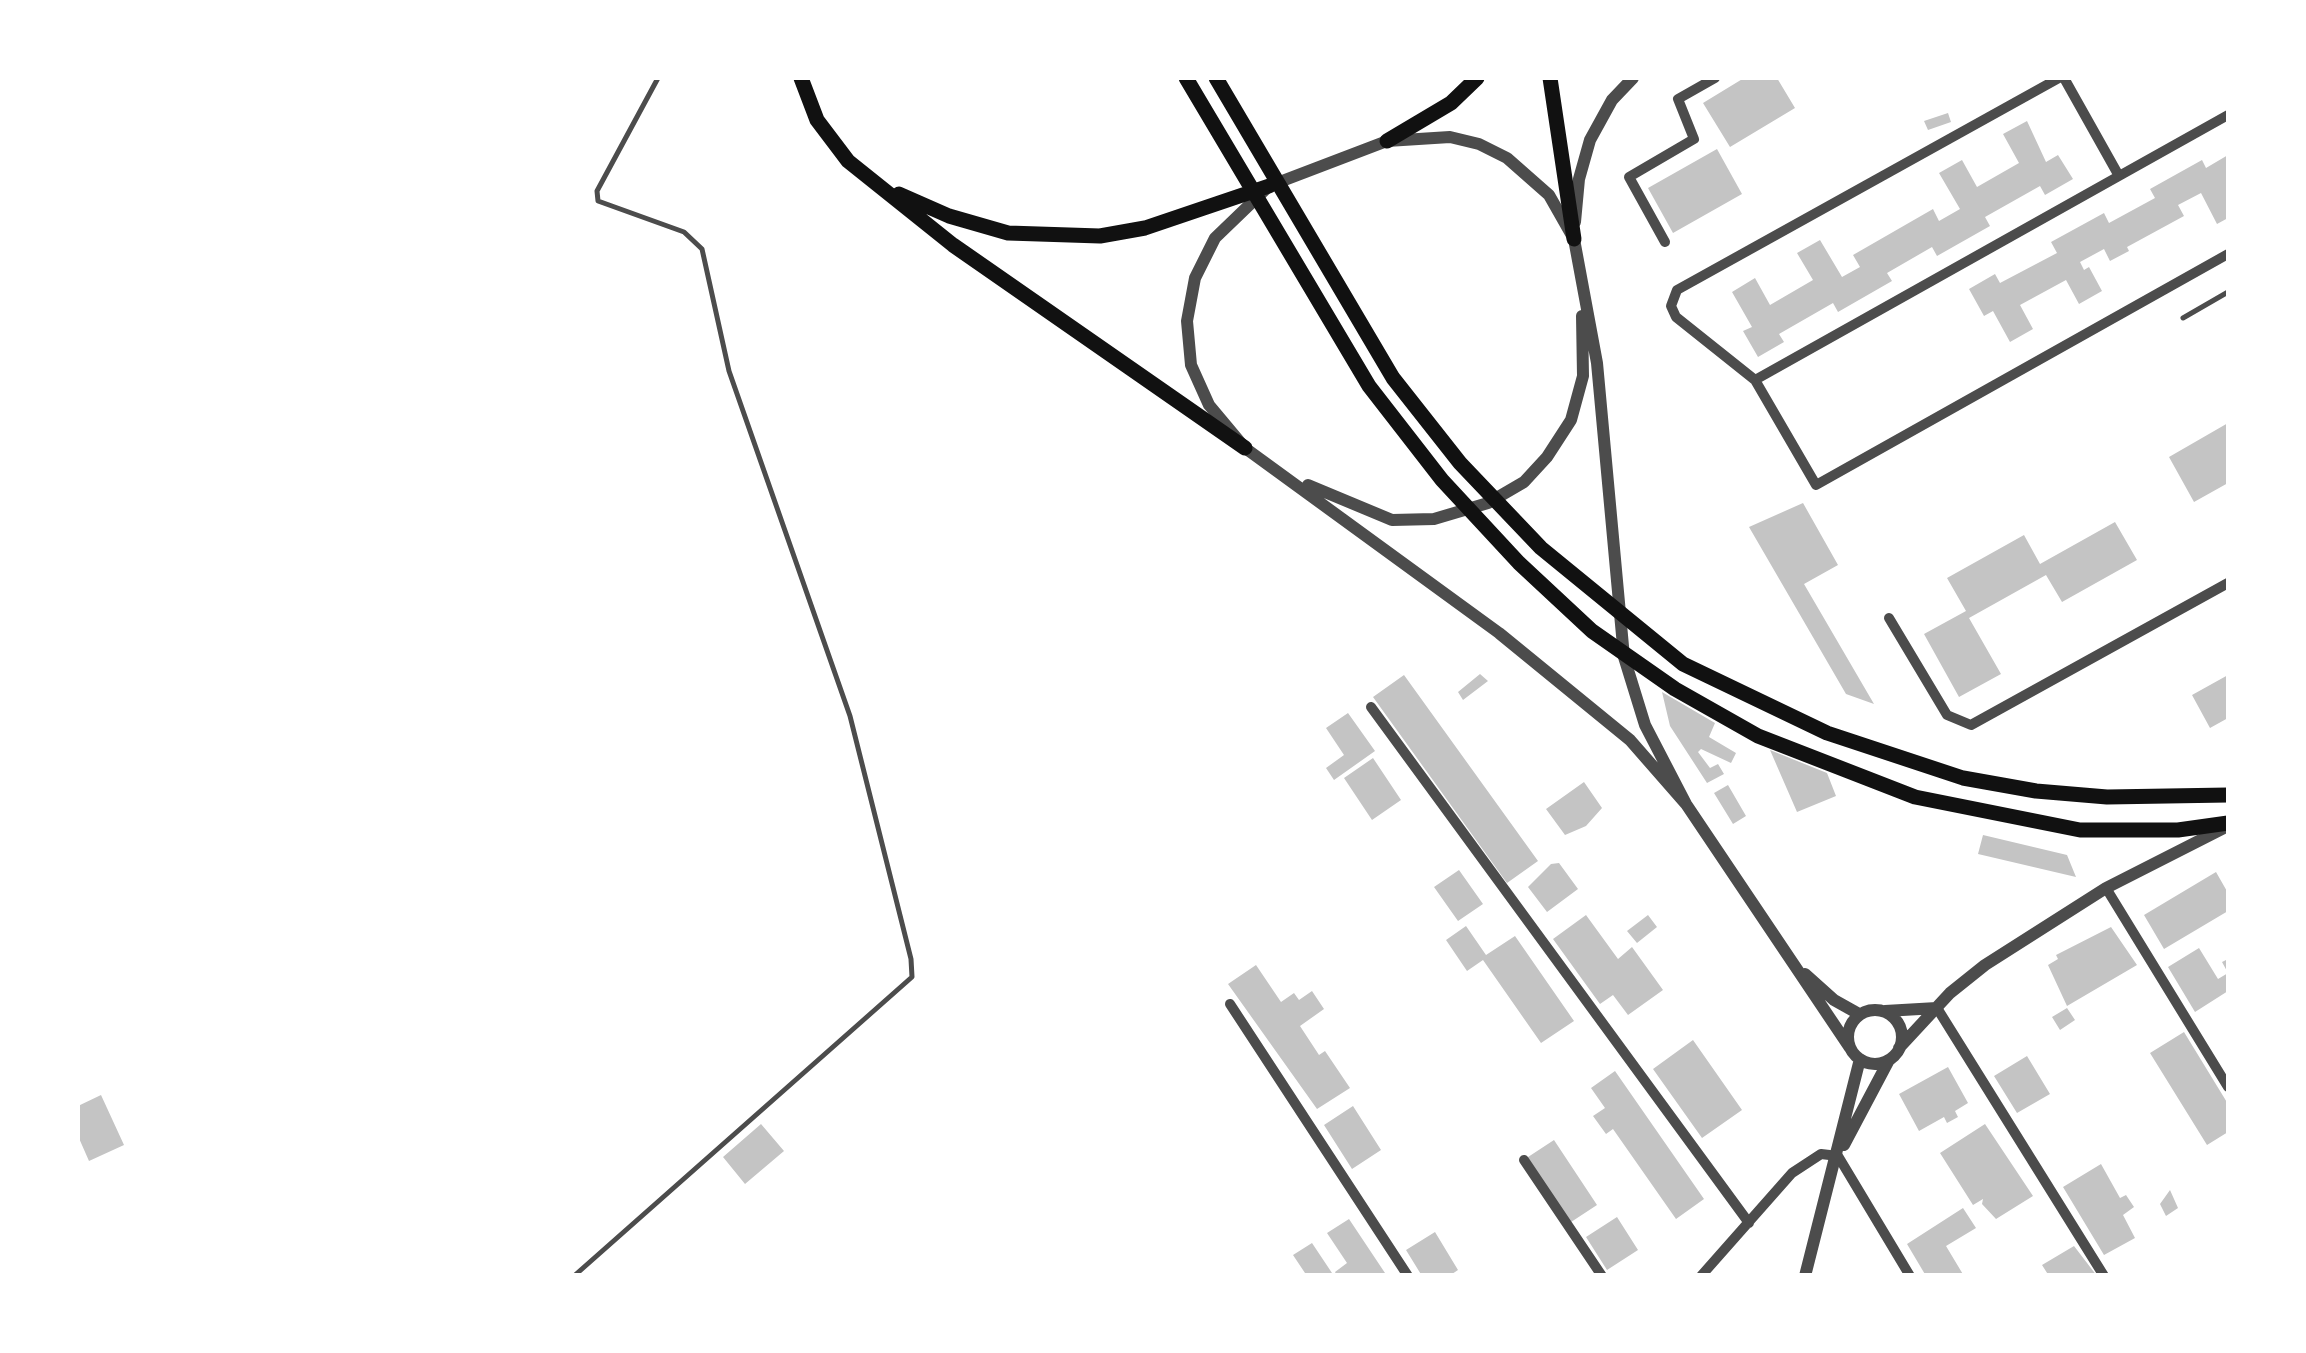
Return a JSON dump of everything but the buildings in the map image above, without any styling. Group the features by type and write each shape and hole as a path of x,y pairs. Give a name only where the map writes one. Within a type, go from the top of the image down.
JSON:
{"highway":[{"path":"801,78 818,120 848,161 968,256 1245,448"},
{"path":"1216,78 1392,378 1460,463 1541,548 1683,664 1768,708 1896,759 2036,791 2107,797 2228,795"},
{"path":"1387,141 1452,103 1477,78"},
{"path":"1550,78 1574,239"},
{"path":"1188,81 1369,386 1442,480 1520,563 1592,630 1676,689 1775,743 1915,797 2080,830 2178,830 2228,825"},
{"path":"877,184 948,216 1008,232 1054,236 1100,236 1145,228 1268,186"}],"street":[{"path":"1633,78 1612,100 1590,140 1580,179 1574,239 1597,363 1624,657 1645,725 1686,804 1850,1048 1860,1060 1874,1064 1889,1060"},
{"path":"1665,242 1629,177 1694,139 1678,99 1715,78"},
{"path":"2119,176 2062,78 1678,290 1671,306 1676,316 1755,380 1816,486 2228,254"},
{"path":"1755,380 2228,115"},
{"path":"1574,239 1550,195 1508,158 1479,144 1450,137 1387,141 1268,186 1216,238 1195,278 1187,321 1191,364 1208,405 1245,448 1292,478 1499,633 1630,740 1686,804"},
{"path":"1292,478 1392,520 1434,518 1488,503 1524,482 1548,458 1570,420 1583,376 1583,296"},
{"path":"1889,618 1947,716 1972,726 2228,583"},
{"path":"1371,708 1749,1223"},
{"path":"1838,1156 1889,1060 1985,964 2106,888 2228,825"},
{"path":"2106,888 2228,1087"},
{"path":"1778,942 1813,983 1859,1014 1937,1008"},
{"path":"1230,1004 1408,1276"},
{"path":"1937,1008 2104,1276"},
{"path":"1882,1011 1897,1022 1900,1048"},
{"path":"1850,1048 1848,1030 1859,1014"},
{"path":"1805,1276 1860,1060"},
{"path":"1701,1276 1792,1173 1821,1154 1838,1156"},
{"path":"1838,1156 1910,1276"},
{"path":"1524,1160 1602,1276"}],"lane":[{"path":"574,1276 912,977 911,959 850,716 728,371 702,250 684,232 598,200 598,191 658,78"},
{"path":"2183,318 2228,292"}]}
